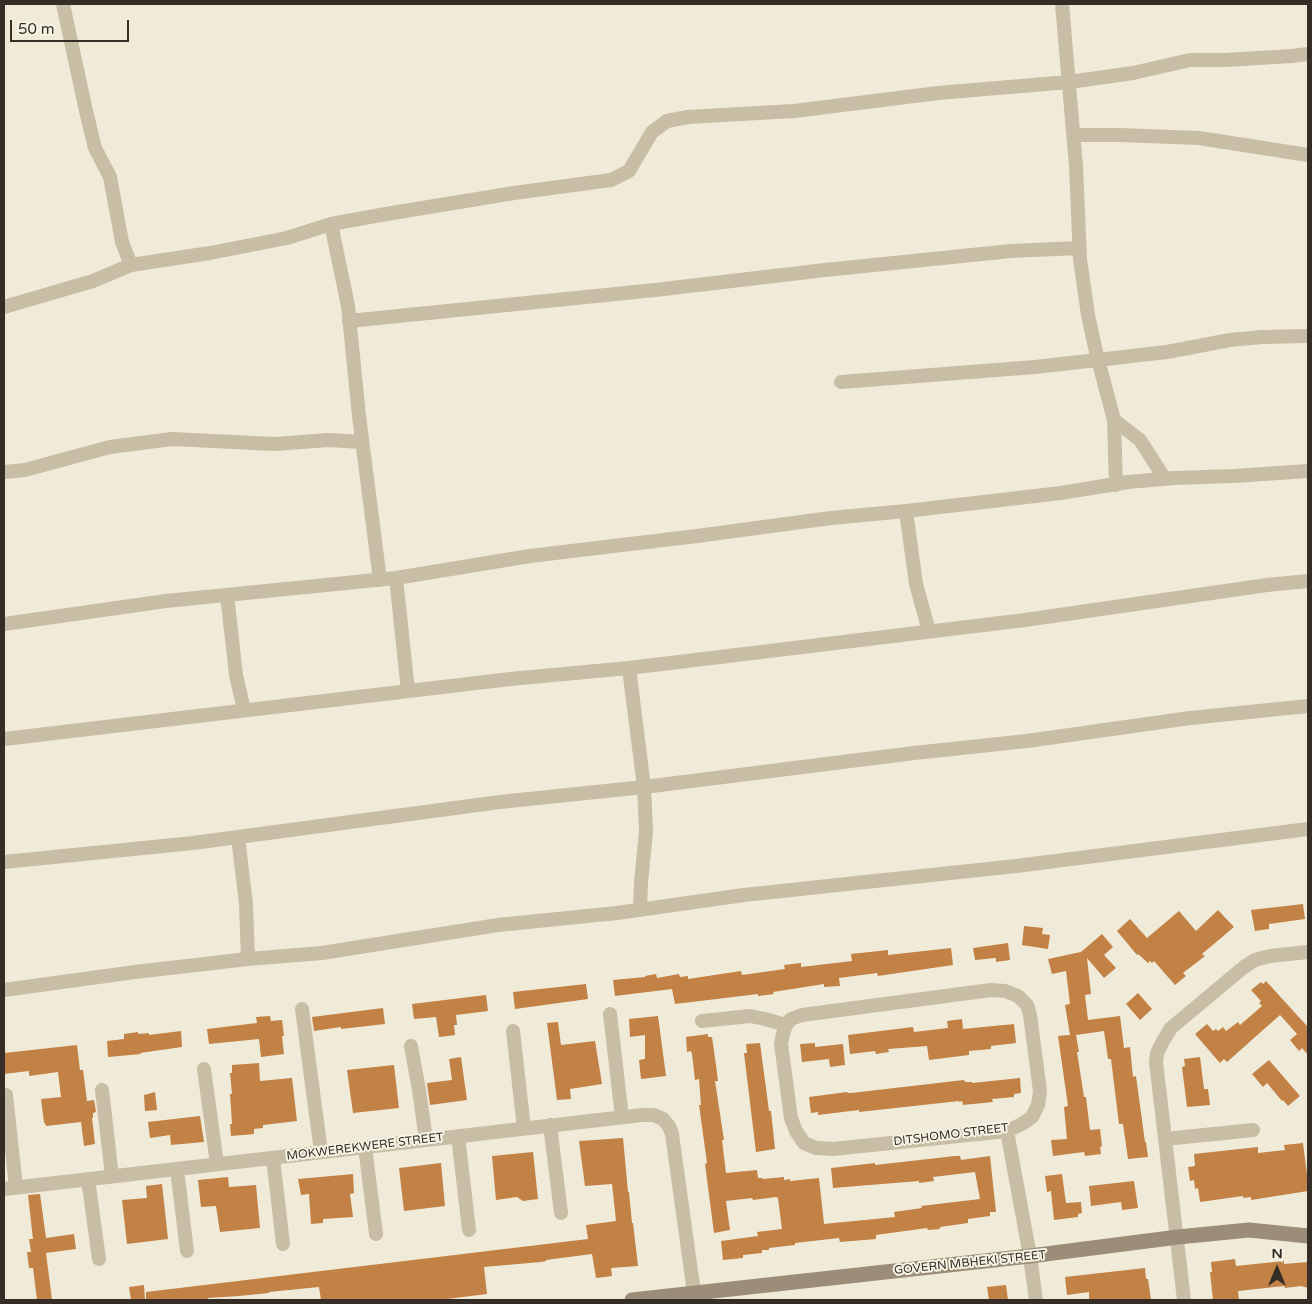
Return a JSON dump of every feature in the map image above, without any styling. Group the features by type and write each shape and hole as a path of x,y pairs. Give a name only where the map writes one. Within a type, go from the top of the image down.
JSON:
{"street":[{"path":"63,4 95,148 110,177 122,242 131,265"},
{"path":"1062,4 1074,134 1080,259 1088,316 1114,420 1116,485"},
{"path":"4,306 93,281 131,265 210,253 277,240 331,224 514,193 611,180 628,171 652,132 668,121 688,117 794,111 938,93 1069,82 1133,73 1190,60 1224,60 1308,54"},
{"path":"1074,134 1199,138 1308,155"},
{"path":"331,224 348,306 362,442 380,580"},
{"path":"349,321 1011,251 1079,248"},
{"path":"841,382 1035,367 1167,352 1230,340 1308,336"},
{"path":"1114,420 1140,440 1165,479"},
{"path":"4,472 25,470 110,447 172,439 275,444 328,440 362,442"},
{"path":"4,624 166,602 396,578 530,556 831,518 1061,493 1165,479 1308,471"},
{"path":"906,511 916,584 929,631"},
{"path":"396,578 408,691"},
{"path":"4,739 510,679 629,668 1025,620 1267,585 1308,581"},
{"path":"227,595 236,674 244,710"},
{"path":"629,668 644,787 646,831 640,910"},
{"path":"4,862 193,843 500,802 644,787 914,753 1027,741 1190,718 1308,706"},
{"path":"4,990 135,972 248,959 322,953 498,925 640,910 744,895 1026,865 1308,829"},
{"path":"238,837 246,904 248,959"},
{"path":"1184,1300 1156,1062 1157,1053 1162,1041 1171,1028 1244,966 1270,956 1308,952"},
{"name":"DITSHOMO STREET","path":"991,990 1005,991 1018,996 1027,1005 1030,1015 1040,1091 1038,1105 1032,1117 1006,1131 833,1149 816,1148 804,1142 796,1131 791,1118 781,1044 786,1025 792,1019 802,1015 991,990"},
{"path":"302,1008 320,1152"},
{"path":"610,1014 622,1117"},
{"path":"702,1021 750,1016 786,1025"},
{"path":"513,1032 524,1128"},
{"path":"411,1046 426,1140"},
{"path":"204,1069 217,1164"},
{"path":"102,1090 112,1176"},
{"name":"MOKWEREKWERE STREET","path":"6,1095 10,1188 642,1114 654,1115 663,1119 669,1126 672,1134 694,1297"},
{"path":"550,1125 561,1214"},
{"path":"1165,1139 1253,1130"},
{"path":"1006,1131 1030,1256 1036,1300"},
{"name":"MOKWEREKWERE STREET","path":"458,1136 469,1230"},
{"path":"366,1147 376,1234"},
{"name":"MOKWEREKWERE STREET","path":"272,1158 283,1244"},
{"path":"177,1169 188,1251"},
{"path":"88,1179 99,1259"},
{"name":"GOVERN MBHEKI STREET","path":"632,1300 694,1297 1248,1230 1308,1236"}],"building":[{"path":"1303,904 1305,919 1269,924 1269,929 1255,931 1251,910"},
{"path":"1218,910 1234,927 1202,954 1205,956 1183,973 1186,976 1175,985 1154,961 1148,963 1137,955 1117,931 1130,919 1147,938 1179,911 1196,931"},
{"path":"1024,926 1043,928 1042,934 1050,935 1048,949 1022,945"},
{"path":"1102,934 1113,947 1104,955 1116,968 1104,978 1087,958 1091,994 1085,995 1088,1020 1120,1016 1124,1048 1130,1047 1133,1077 1136,1076 1148,1157 1128,1159 1123,1124 1119,1124 1111,1059 1108,1059 1104,1031 1076,1035 1090,1130 1100,1129 1101,1154 1085,1156 1084,1152 1053,1156 1051,1140 1067,1139 1064,1107 1068,1106 1058,1036 1070,1035 1065,1005 1070,1004 1066,971 1052,974 1048,959 1081,952"},
{"path":"1008,943 1010,960 996,962 996,958 975,960 973,948"},
{"path":"951,948 953,965 878,976 877,973 839,978 840,986 824,987 824,984 773,992 774,994 758,996 758,994 675,1004 672,989 615,996 613,980 656,974 657,978 679,974 680,977 688,976 688,979 741,971 742,975 785,969 784,965 801,963 801,967 852,961 851,954 888,950 888,955"},
{"path":"1266,981 1308,1025 1308,1055 1302,1048 1299,1051 1290,1040 1297,1034 1280,1015 1227,1062 1224,1059 1220,1063 1195,1034 1207,1024 1213,1031 1216,1029 1218,1031 1223,1027 1226,1031 1238,1022 1240,1025 1262,1006 1259,1003 1261,1001 1251,990 1261,982 1263,984"},
{"path":"586,984 588,999 515,1009 513,992"},
{"path":"1138,993 1152,1009 1140,1020 1126,1004"},
{"path":"486,995 488,1011 456,1015 455,1035 439,1037 436,1017 414,1019 412,1004"},
{"path":"383,1008 385,1024 314,1031 312,1017"},
{"path":"270,1016 271,1021 282,1020 284,1054 261,1057 259,1039 209,1044 207,1029 257,1023 256,1017"},
{"path":"658,1016 666,1076 641,1079 639,1060 645,1059 645,1035 630,1037 629,1019"},
{"path":"962,1019 963,1029 1014,1024 1016,1043 991,1046 991,1049 969,1051 969,1055 929,1060 927,1046 888,1049 889,1052 876,1054 875,1051 850,1054 848,1035 913,1027 914,1032 948,1028 947,1021"},
{"path":"558,1022 561,1045 595,1041 602,1084 570,1089 571,1099 557,1100 547,1023"},
{"path":"181,1031 182,1047 108,1057 107,1041 124,1039 124,1034 138,1032 138,1034 149,1033 149,1035"},
{"path":"708,1034 708,1037 712,1037 716,1065 718,1081 715,1081 724,1140 722,1140 726,1173 757,1170 758,1178 763,1179 784,1177 784,1180 790,1179 790,1181 819,1178 824,1224 895,1217 894,1212 922,1208 921,1206 980,1199 975,1172 933,1177 934,1181 919,1183 919,1181 833,1188 831,1168 955,1156 960,1156 961,1160 990,1156 996,1212 990,1212 990,1216 968,1219 968,1223 940,1227 940,1229 928,1230 927,1228 876,1235 876,1239 840,1242 839,1238 795,1243 795,1245 762,1250 762,1253 743,1255 743,1258 723,1260 721,1241 758,1236 757,1232 782,1229 778,1198 753,1200 752,1198 726,1201 730,1230 714,1233 699,1105 701,1105 699,1079 695,1080 692,1054 691,1051 687,1052 686,1037"},
{"path":"760,1043 775,1149 756,1152 744,1053 747,1053 746,1044"},
{"path":"815,1043 815,1047 843,1044 845,1065 830,1067 829,1059 802,1062 800,1044"},
{"path":"77,1045 80,1070 83,1070 87,1101 94,1100 96,1112 93,1113 92,1118 95,1144 84,1146 81,1122 46,1126 44,1123 41,1099 61,1097 58,1072 29,1076 29,1071 4,1074 4,1053"},
{"path":"461,1057 467,1100 430,1105 427,1083 452,1080 449,1059"},
{"path":"1200,1057 1204,1089 1208,1089 1210,1105 1187,1107 1182,1067 1185,1066 1184,1059"},
{"path":"1269,1060 1300,1096 1288,1106 1267,1083 1263,1087 1252,1074"},
{"path":"259,1063 260,1081 292,1078 297,1121 263,1125 263,1128 254,1129 254,1134 231,1136 230,1094 232,1094 230,1073 232,1073 232,1065"},
{"path":"394,1065 399,1108 353,1113 347,1070"},
{"path":"1020,1078 1021,1093 1014,1094 1014,1097 992,1099 993,1102 963,1105 962,1101 959,1101 859,1112 859,1110 818,1115 818,1112 811,1113 809,1097 964,1080 965,1082 972,1083"},
{"path":"155,1092 157,1110 145,1111 144,1095"},
{"path":"200,1116 204,1142 171,1145 170,1135 150,1138 148,1122"},
{"path":"623,1138 638,1266 611,1268 612,1276 596,1278 592,1254 541,1262 484,1267 487,1294 439,1300 321,1300 319,1287 208,1298 208,1300 146,1300 146,1292 588,1239 586,1225 616,1221 612,1184 585,1186 579,1141"},
{"path":"1303,1143 1308,1191 1251,1200 1251,1197 1243,1198 1243,1196 1200,1202 1198,1188 1195,1189 1194,1180 1190,1181 1188,1167 1195,1166 1194,1154 1258,1147 1258,1153 1285,1150 1284,1145"},
{"path":"533,1152 538,1199 523,1201 517,1197 496,1200 492,1156"},
{"path":"441,1163 445,1206 404,1211 399,1168"},
{"path":"353,1174 354,1193 350,1194 353,1217 323,1219 323,1223 311,1224 309,1194 301,1195 298,1179"},
{"path":"1062,1174 1066,1203 1081,1202 1082,1213 1078,1214 1078,1217 1054,1220 1051,1191 1047,1192 1045,1176"},
{"path":"228,1177 229,1187 256,1185 260,1228 220,1232 216,1206 201,1207 198,1180"},
{"path":"1134,1181 1138,1208 1122,1210 1121,1202 1091,1206 1089,1186"},
{"path":"162,1184 168,1239 127,1244 122,1200 147,1198 146,1186"},
{"path":"40,1194 46,1238 74,1234 76,1249 46,1253 52,1300 37,1300 33,1268 29,1268 27,1252 31,1252 29,1239 33,1239 28,1195"},
{"path":"1235,1259 1236,1266 1284,1261 1284,1264 1308,1262 1308,1288 1301,1286 1285,1288 1284,1286 1238,1291 1239,1300 1213,1300 1210,1272 1212,1272 1211,1262"},
{"path":"1145,1268 1151,1300 1089,1300 1089,1292 1067,1295 1065,1277"},
{"path":"144,1285 145,1300 131,1300 129,1287"},
{"path":"1006,1285 1008,1300 989,1300 987,1287"}]}
